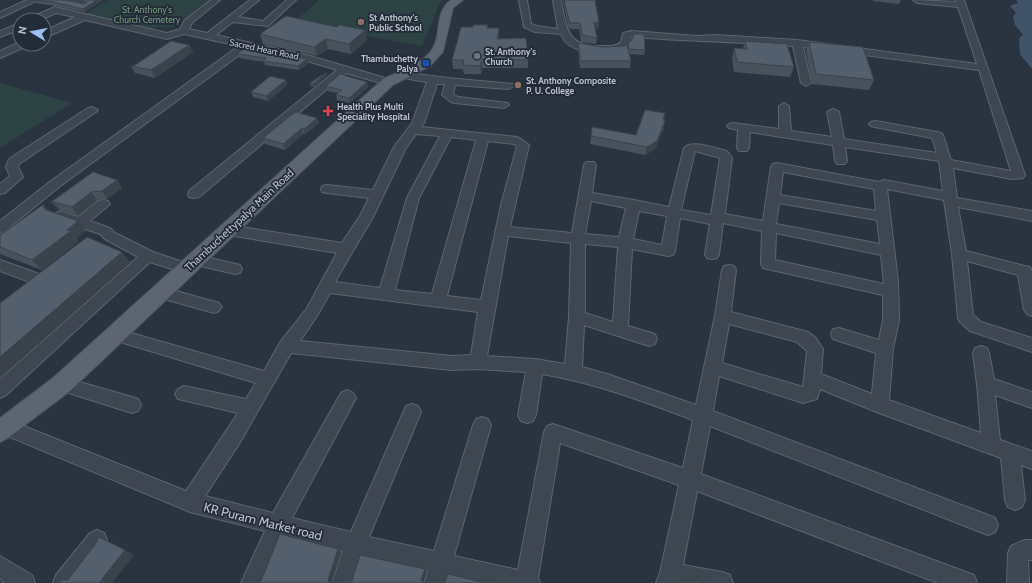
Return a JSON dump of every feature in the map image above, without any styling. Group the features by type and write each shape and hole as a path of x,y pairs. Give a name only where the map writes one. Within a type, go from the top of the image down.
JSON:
{"main road":[{"name":"Thambuchettypalya Main Road","path":"3,429 62,384 117,335 394,78 426,63 439,48 448,6 458,0"}],"street":[{"path":"2,12 34,0"},
{"path":"70,0 86,3"},
{"path":"172,44 187,32 188,22 216,0"},
{"path":"209,36 255,0"},
{"path":"265,24 292,0"},
{"path":"523,0 527,25 535,29 564,32"},
{"path":"557,0 564,32 574,46 590,50 621,47 626,43 626,35 632,34 697,39 715,38 797,43 983,68"},
{"path":"743,148 739,127 839,142 946,161 1012,175 1019,175 960,3 918,0"},
{"path":"51,12 55,10 167,36 187,32"},
{"path":"52,31 83,17"},
{"path":"231,19 276,25"},
{"path":"0,34 12,29"},
{"name":"Sacred Heart Road","path":"187,32 306,58 344,69 394,78 509,86"},
{"path":"797,43 806,83"},
{"path":"0,228 55,184 246,45"},
{"path":"0,55 12,50"},
{"path":"194,194 344,69"},
{"path":"190,502 233,438 287,346 312,312 346,249 366,217 400,147 418,123 433,80"},
{"path":"450,81 447,95 455,100 504,105"},
{"path":"784,106 785,134"},
{"path":"0,190 17,177 12,167 13,162 92,110"},
{"path":"833,112 841,161"},
{"path":"875,124 937,135 946,161 966,318 968,322 980,329 1032,345"},
{"path":"414,130 517,141 523,145 487,307 478,362"},
{"path":"386,295 414,198 447,134"},
{"path":"438,301 483,137"},
{"path":"503,231 625,243 668,251 674,212 689,151 690,148 693,147 723,154 725,156 712,254"},
{"path":"573,372 577,317 578,238 590,165"},
{"path":"891,291 768,264 769,226 777,167 880,186 884,184 1032,216"},
{"path":"880,186 891,291 891,320 885,349 880,405"},
{"path":"327,189 377,196"},
{"path":"585,196 674,212 769,226 887,251"},
{"path":"773,198 884,217"},
{"path":"79,223 103,204"},
{"path":"620,331 625,243 634,204"},
{"path":"60,216 105,231 110,236 148,256 192,264 235,269"},
{"path":"229,230 346,249"},
{"path":"93,240 105,231"},
{"path":"959,254 1028,272 1032,310"},
{"path":"0,390 148,256"},
{"path":"0,265 32,278 45,277 28,289"},
{"path":"722,583 669,578 723,316 729,270"},
{"path":"326,287 487,307"},
{"path":"162,292 214,307"},
{"path":"712,367 803,395 811,394 815,349 810,342 802,337 723,316"},
{"path":"577,317 649,340"},
{"path":"839,334 885,349"},
{"path":"117,335 267,379"},
{"path":"287,346 452,363 478,362 535,366 573,372 607,381 702,415 988,525"},
{"path":"982,353 986,384 990,446"},
{"path":"527,415 535,366"},
{"path":"812,378 880,405 1032,460"},
{"path":"62,384 132,405"},
{"path":"986,384 1032,400"},
{"path":"184,394 250,408"},
{"path":"252,583 278,524 347,398"},
{"path":"343,583 356,544 412,412"},
{"path":"435,583 482,425"},
{"name":"KR Puram Market road","path":"3,429 190,502 356,544 527,583"},
{"path":"527,583 553,432 689,479 966,583"},
{"path":"1010,453 1015,500"},
{"path":"64,583 97,540"},
{"path":"1018,583 1018,553 1025,550 1032,550"},
{"path":"0,567 24,583"}],"green space":[{"name":"St. Anthony's Church Cemetery","path":"107,0 211,0 173,28 156,27 150,30 84,15"},
{"path":"319,0 441,0 422,46 293,23"},
{"path":"0,83 72,103 0,148"}],"water":[{"path":"1016,0 1032,0 1032,69 1020,54 1019,38 1023,35 1015,25 1013,16 1016,13 1010,6 1018,3"}],"building":[{"path":"33,0 65,0 84,4 89,0 97,0 83,9 53,2"},
{"path":"564,0 595,0 599,22 594,23 597,38 582,35 580,23 570,23"},
{"path":"286,16 337,27 339,25 365,30 349,44 326,39 314,47 260,34"},
{"path":"473,25 488,25 487,28 499,28 497,39 526,38 528,60 482,59 480,66 463,65 464,60 452,60 461,27 473,27"},
{"path":"634,34 644,34 645,50 629,49 628,43 631,41"},
{"path":"171,41 189,45 151,70 131,66 135,65"},
{"path":"745,41 787,44 794,67 737,62 734,48 747,49"},
{"path":"809,42 863,47 874,80 816,74"},
{"path":"578,43 602,47 627,46 631,61 581,61"},
{"path":"248,46 307,59 298,66 263,61 266,58 237,54"},
{"path":"327,72 313,84 310,83 322,75"},
{"path":"340,74 367,82 349,98 336,95 342,90 326,86"},
{"path":"270,76 286,80 266,96 251,92"},
{"path":"645,110 665,113 663,120 665,121 657,141 647,147 591,136 592,127 636,135"},
{"path":"295,112 317,118 283,144 263,138"},
{"path":"93,172 117,180 102,191 91,192 72,207 51,202"},
{"path":"44,204 43,207 46,210 78,221 67,230 71,231 32,260 0,247 0,235"},
{"path":"87,237 122,252 0,357 0,303"},
{"path":"280,534 338,549 328,580 329,582 352,581 360,555 425,569 421,580 423,582 445,582 448,574 481,582 504,582 255,583 261,581"},
{"path":"99,537 125,550 99,583 59,583 61,580 68,580"},
{"path":"700,582 705,583 673,583"}],"place":[{"name":"St Anthony's Public School","path":"361,22"},
{"name":"St. Anthony's Church","path":"477,56"},
{"name":"Thambuchetty Palya","path":"426,63"},
{"name":"St. Anthony Composite P. U. College","path":"518,85"},
{"name":"Health Plus Multi Speciality Hospital","path":"328,111"}]}
